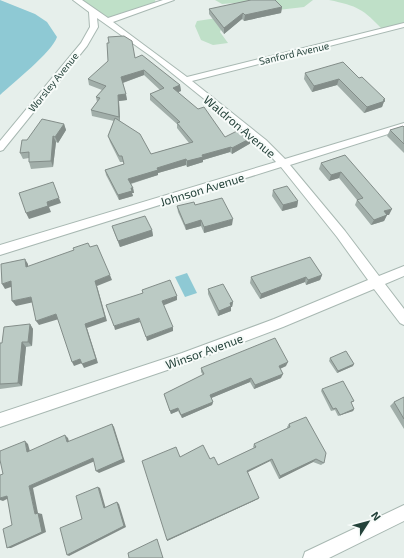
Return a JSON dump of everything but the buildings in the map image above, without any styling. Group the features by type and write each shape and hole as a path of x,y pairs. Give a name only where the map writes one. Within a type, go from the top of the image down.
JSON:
{"street":[{"name":"Waldron Avenue","path":"77,0 108,21 263,142 284,164 341,234 404,319"},
{"path":"108,21 170,0"},
{"name":"Worsley Avenue","path":"0,148 84,44 94,27 93,11"},
{"name":"Sanford Avenue","path":"185,80 404,25"},
{"name":"Johnson Avenue","path":"0,250 404,126"},
{"name":"Winsor Avenue","path":"0,420 85,393 189,356 278,323 404,271"},
{"path":"311,558 404,513"}],"green space":[{"path":"79,0 155,0 156,4 109,21"},
{"path":"215,0 313,0 304,7 278,10 258,1 222,4"},
{"path":"329,0 404,0 404,23 383,30 370,17 359,9 347,4"},
{"path":"217,18 222,27 220,32 228,43 213,45 201,40 195,26 197,21"}],"water":[{"path":"0,0 35,14 47,22 57,37 48,51 0,95"},
{"path":"187,273 197,293 185,297 175,277"}]}
